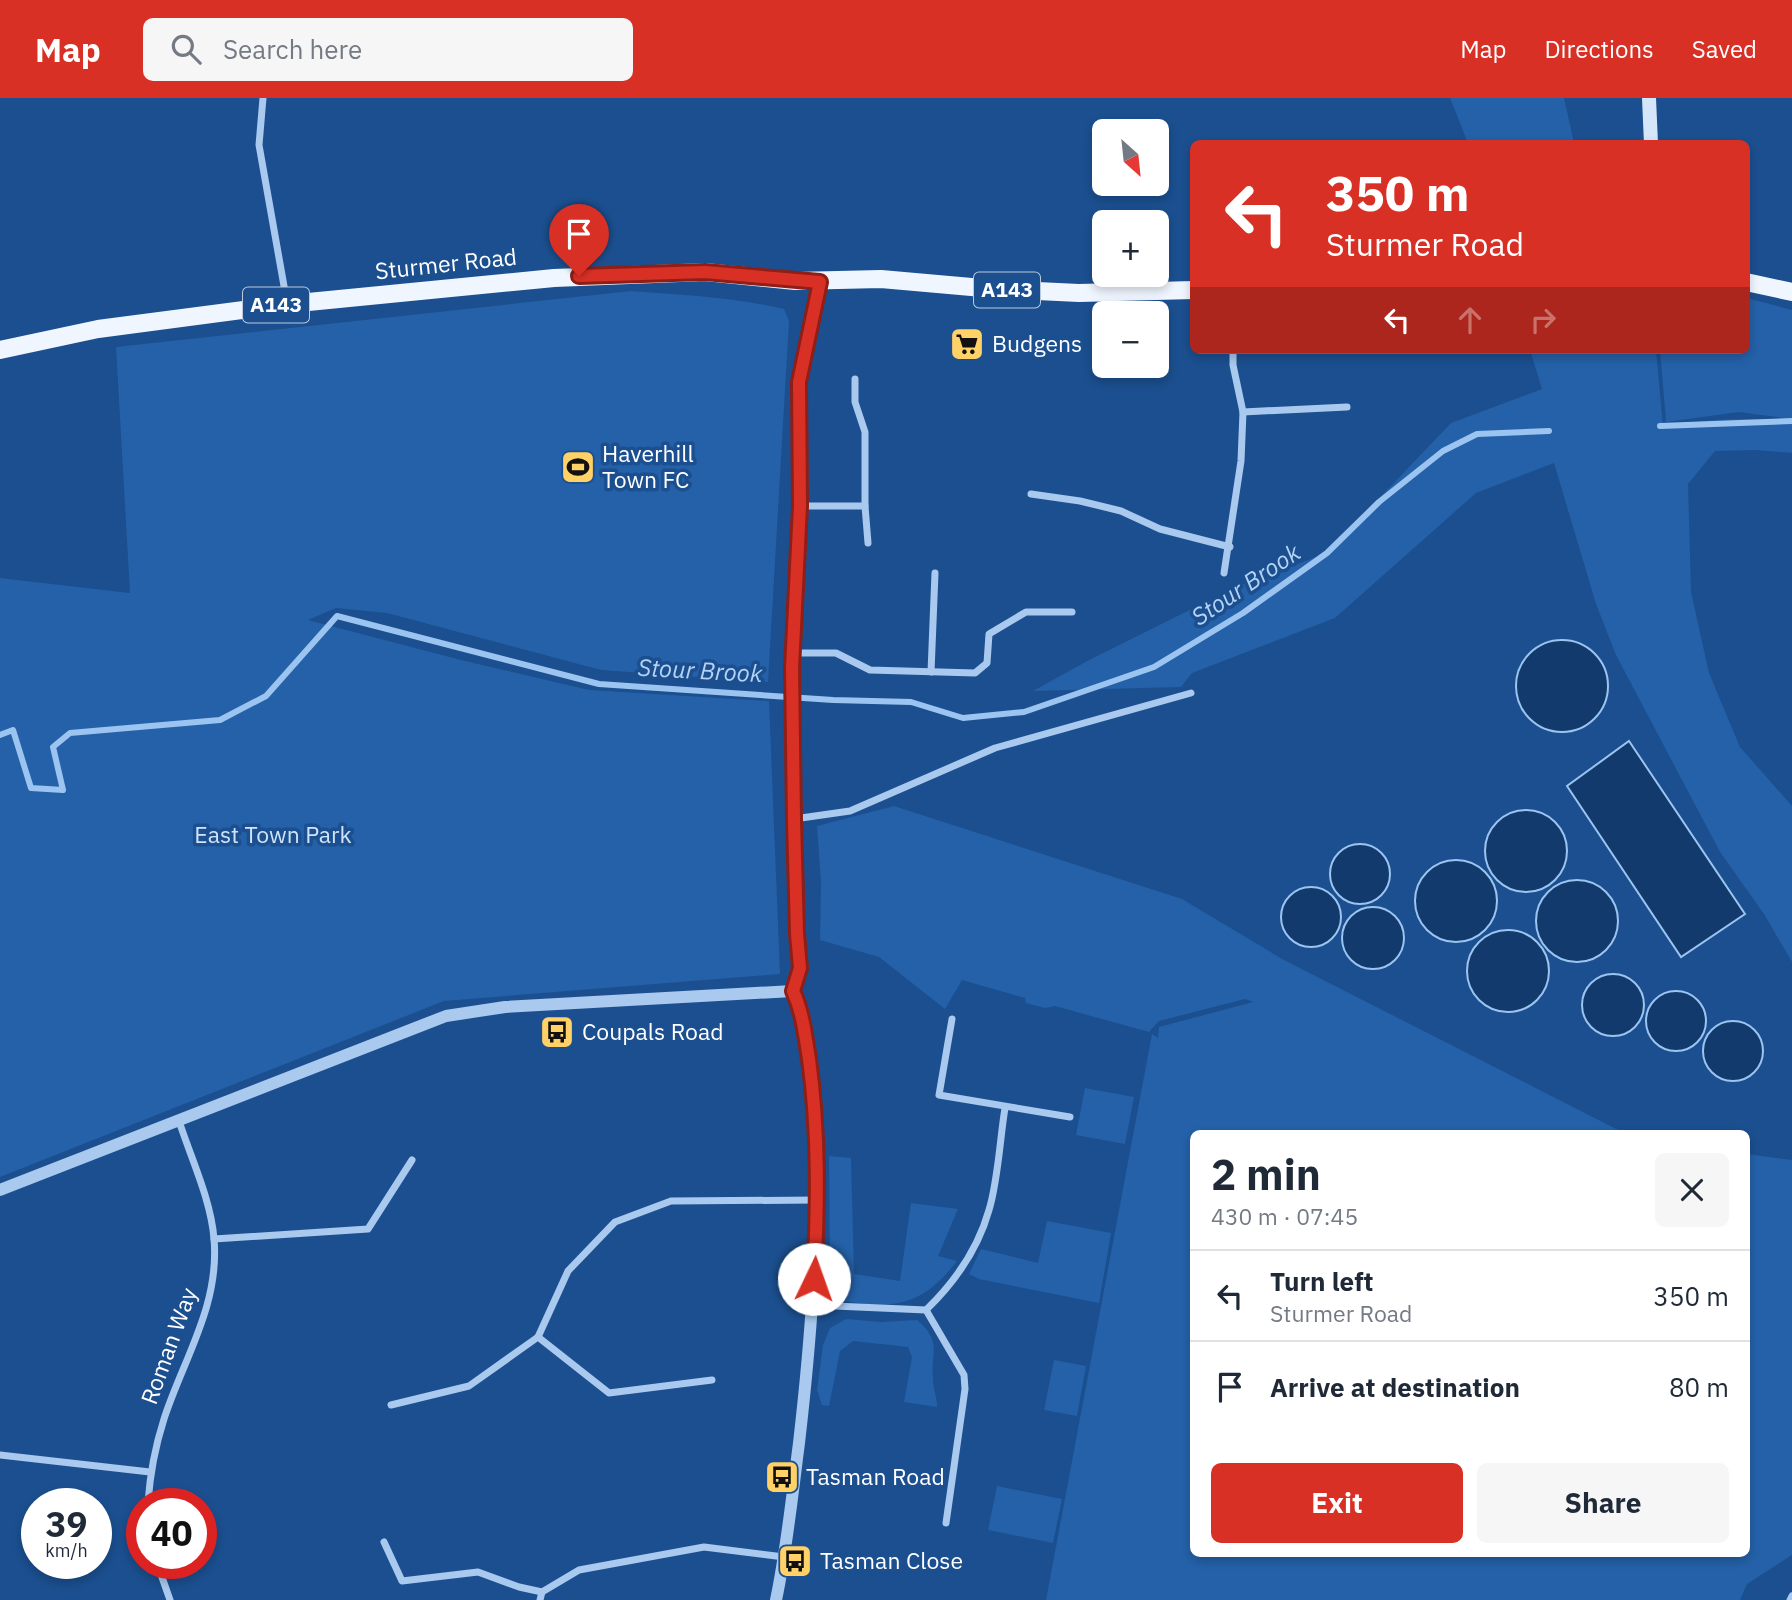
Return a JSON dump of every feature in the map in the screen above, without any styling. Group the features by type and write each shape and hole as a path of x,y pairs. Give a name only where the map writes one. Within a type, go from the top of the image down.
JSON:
{"main road":[{"path":"1649,98 1651,140"},
{"name":"Sturmer Road","path":"0,350 98,329 288,304 554,278 705,272 820,282 881,279 1079,293 1190,290"},
{"path":"1750,283 1792,292"}],"street":[{"path":"263,98 259,145 288,304"},
{"path":"776,1600 785,1557 807,1372 818,1200 814,1096 802,1012 793,991 800,968 794,819 792,653 800,506 799,382 820,282"},
{"path":"1224,573 1241,461 1244,412 1233,354"},
{"path":"855,379 855,402 865,432 868,542"},
{"path":"1244,412 1347,407"},
{"path":"1031,494 1080,501 1121,511 1160,529 1230,547"},
{"path":"800,506 865,506"},
{"path":"931,672 935,573"},
{"path":"792,653 836,653 870,670 975,673 987,663 989,634 1026,612 1072,612"},
{"path":"794,819 850,811 995,748 1191,693"},
{"path":"0,1190 446,1016 505,1007 793,991"},
{"path":"952,1019 939,1095 1070,1117"},
{"path":"812,1305 926,1310 946,1292 964,1266 989,1210 1005,1108"},
{"name":"Roman Way","path":"149,1488 150,1472 164,1418 200,1330 212,1283 214,1239 203,1190 179,1121"},
{"path":"214,1239 369,1229 412,1160"},
{"path":"391,1405 469,1386 538,1337 568,1270 615,1222 671,1200 818,1200"},
{"path":"926,1310 964,1375 965,1389 946,1523"},
{"path":"538,1337 609,1393 712,1380"},
{"path":"0,1455 150,1472"},
{"path":"384,1542 402,1581 478,1572 541,1596 579,1570 704,1547 785,1557"},
{"path":"163,1579 170,1600"}],"green space":[{"path":"1450,98 1564,98 1573,140 1467,140"},
{"name":"East Town Park","path":"631,291 765,305 784,309 789,321 768,682 601,670 387,613 336,608 308,620 589,690 769,701 780,974 444,1001 0,1177 0,578 130,593 116,347"},
{"path":"1750,299 1792,310 1792,419 1739,412 1666,422 1660,354 1750,354"},
{"path":"1531,354 1656,354 1663,426 1727,419 1792,421 1792,453 1715,451 1688,484 1691,592 1709,673 1740,747 1792,806 1792,962 1764,914 1720,852 1616,655 1596,604 1554,463 1476,493 1335,618 1192,673 1181,687 1033,691 1238,586 1327,553 1451,423 1542,389"},
{"path":"894,806 1182,899 1284,960 1618,1130 1190,1130 1190,1557 1750,1557 1750,1154 1792,1160 1792,1555 1747,1584 1740,1600 1046,1600 1152,1034 1158,1038 1159,1027 1253,1002 1245,999 1159,1021 1149,1032 1055,1006 1045,1008 1026,1003 1025,998 962,980 945,1009 879,957 820,940 821,883 817,826"},
{"path":"1085,1088 1134,1097 1125,1144 1076,1135"},
{"path":"829,1156 851,1158 854,1274 900,1281 911,1203 958,1209 938,1256 957,1261 933,1287 908,1301 879,1305 844,1301 830,1285"},
{"path":"1047,1221 1111,1233 1099,1303 979,1279 969,1274 981,1249 1038,1263"},
{"path":"846,1319 880,1322 917,1320 925,1327 933,1340 933,1382 937,1407 904,1402 912,1357 908,1347 853,1341 840,1351 829,1406 822,1405 817,1390 823,1345 830,1328"},
{"path":"1054,1360 1086,1366 1077,1416 1044,1410"},
{"path":"997,1486 1062,1499 1053,1543 988,1530"}],"shaded area":[{"path":"1553,640 1571,640 1588,647 1601,660 1608,677 1608,695 1601,712 1588,725 1571,732 1553,732 1536,725 1523,712 1516,695 1516,677 1523,660 1536,647"},
{"path":"1629,741 1745,914 1681,957 1567,786"},
{"path":"1526,810 1542,813 1555,822 1564,835 1567,851 1564,867 1555,880 1542,889 1526,892 1510,889 1497,880 1488,867 1485,851 1488,835 1497,822 1510,813"},
{"path":"1354,844 1366,844 1382,852 1388,862 1388,886 1382,896 1366,904 1354,904 1338,896 1330,880 1330,868 1338,852"},
{"path":"1456,860 1472,863 1485,872 1494,885 1497,901 1494,917 1485,930 1472,939 1456,942 1440,939 1427,930 1418,917 1415,901 1418,885 1427,872 1440,863"},
{"path":"1577,880 1593,883 1606,892 1615,905 1618,921 1615,937 1606,950 1593,959 1577,962 1561,959 1548,950 1539,937 1536,921 1539,905 1548,892 1561,883"},
{"path":"1305,887 1317,887 1333,895 1339,905 1339,929 1333,939 1317,947 1305,947 1289,939 1281,923 1281,911 1289,895"},
{"path":"1373,907 1395,916 1404,938 1395,960 1373,969 1351,960 1342,938 1351,916"},
{"path":"1508,930 1524,933 1537,942 1546,955 1549,971 1546,987 1537,1000 1524,1009 1508,1012 1492,1009 1479,1000 1470,987 1467,971 1470,955 1479,942 1492,933"},
{"path":"1613,974 1625,976 1635,983 1642,993 1642,1017 1635,1027 1625,1034 1613,1036 1601,1034 1591,1027 1584,1017 1582,1005 1584,993 1591,983 1601,976"},
{"path":"1670,991 1682,991 1701,1004 1706,1021 1704,1033 1693,1046 1682,1051 1670,1051 1651,1038 1646,1027 1646,1015 1659,996"},
{"path":"1727,1021 1739,1021 1758,1034 1763,1051 1761,1063 1750,1076 1739,1081 1727,1081 1708,1068 1703,1057 1703,1045 1716,1026"}],"waterway":[{"name":"Stour Brook","path":"1660,426 1792,421"},
{"name":"Stour Brook","path":"0,735 13,730 31,788 63,790 53,747 70,733 220,720 266,696 337,616 599,684 833,700 911,702 963,718 1024,712 1154,667 1243,613 1327,553 1379,502 1443,451 1477,434 1549,431"}],"place":[{"name":"Budgens","path":"967,344"},
{"name":"Haverhill Town FC","path":"578,467"},
{"name":"Coupals Road","path":"557,1032"},
{"name":"Tasman Road","path":"782,1477"},
{"name":"Tasman Close","path":"795,1561"}],"route":[{"path":"579,276 705,272 820,282 799,382 800,506 796,544 792,668 792,764 800,968 793,991 802,1012 814,1096 818,1200 814,1279"}]}
